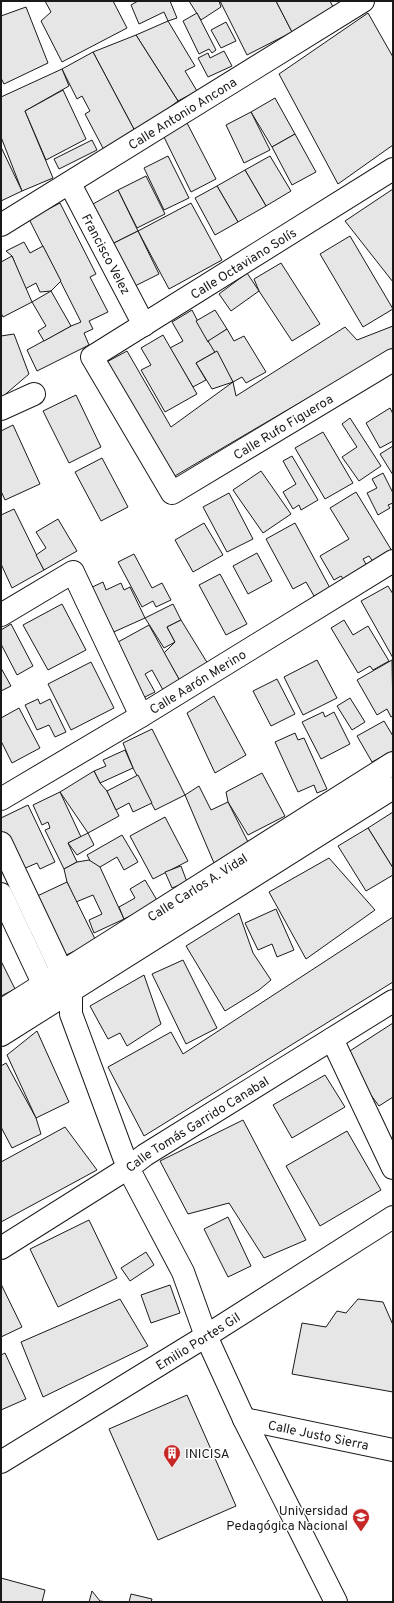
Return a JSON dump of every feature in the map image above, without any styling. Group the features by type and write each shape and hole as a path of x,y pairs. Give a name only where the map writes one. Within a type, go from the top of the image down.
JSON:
{"street":[{"name":"Calle Antonio Ancona","path":"1,225 70,184 363,1"},
{"name":"Calle Octaviano Solís","path":"172,493 92,357 393,169"},
{"name":"Francisco Velez","path":"70,184 144,325"},
{"name":"Calle Rufo Figueroa","path":"172,493 393,360"},
{"path":"1,409 34,394"},
{"name":"Calle Aarón Merino","path":"1,798 140,716 393,561"},
{"path":"1,615 73,572 140,716"},
{"name":"Calle Carlos A. Vidal","path":"1,1035 48,994 393,763"},
{"name":"Calle Carlos A. Vidal","path":"66,982 393,788"},
{"path":"1,843 66,982 70,1014 128,1168 183,1272 206,1336 244,1419 336,1602"},
{"path":"1,894 48,994 70,1014"},
{"name":"Calle Carlos A. Vidal","path":"1,1011 48,994"},
{"name":"Calle Tomás Garrido Canabal","path":"1,1248 128,1168 145,1154 393,1000"},
{"path":"332,1039 393,1168"},
{"name":"Emilio Portes Gil","path":"1,1462 206,1336 393,1217"},
{"name":"Calle Justo Sierra","path":"244,1419 393,1450"}],"building":[{"path":"45,1 113,1 127,28 62,62 41,21 51,12"},
{"path":"138,1 170,1 177,18 168,21 164,12 139,24 131,5"},
{"path":"189,1 219,1 221,7 201,20"},
{"path":"220,1 276,1 292,32 247,55"},
{"path":"276,1 330,1 333,7 292,32"},
{"path":"26,7 48,63 4,84 1,78 1,16"},
{"path":"197,13 216,50 212,53 209,49 199,54 183,21"},
{"path":"368,13 393,57 393,145 338,184 279,74"},
{"path":"168,21 195,66 185,71 197,91 178,101 136,35"},
{"path":"226,22 236,41 221,48 211,30"},
{"path":"136,35 178,101 136,133 93,52"},
{"path":"224,51 232,66 208,77 198,58 208,53 210,58"},
{"path":"93,52 136,133 104,150 85,114 90,111 82,96 77,99 62,69"},
{"path":"62,69 69,86 25,111 53,178 22,191 1,137 1,97"},
{"path":"63,90 86,139 46,160 25,111"},
{"path":"275,98 295,134 272,147 251,112"},
{"path":"251,112 270,150 244,163 226,125"},
{"path":"187,123 216,179 191,192 163,135"},
{"path":"295,134 316,172 292,185 272,147"},
{"path":"92,140 97,150 59,169 54,159"},
{"path":"1,147 22,191 1,201"},
{"path":"168,156 189,198 164,210 144,168"},
{"path":"270,156 291,191 266,206 245,170"},
{"path":"245,170 266,206 238,222 217,186"},
{"path":"146,176 165,214 137,228 118,190"},
{"path":"217,186 238,222 215,235 195,198"},
{"path":"393,189 393,282 345,221"},
{"path":"118,190 138,231 112,244 93,204"},
{"path":"60,203 96,274 90,277 108,312 89,321 93,329 84,333 89,345 37,371 27,350 81,322 29,219"},
{"path":"191,203 222,260 169,289 138,231"},
{"path":"138,231 159,274 133,287 112,244"},
{"path":"350,236 393,309 363,327 320,254"},
{"path":"24,242 30,253 43,246 61,281 51,291 40,292 36,283 25,289 12,256 6,251"},
{"path":"12,256 32,302 3,317 1,313 1,262"},
{"path":"281,263 320,324 292,341 259,291 254,279"},
{"path":"247,273 259,291 231,311 219,294"},
{"path":"51,291 71,326 44,341 38,331 46,326 32,302"},
{"path":"192,310 208,341 217,351 196,363 206,380 193,387 170,348 183,341 172,322"},
{"path":"215,310 227,329 208,342 196,321"},
{"path":"393,326 393,348 168,480 103,364 127,351 171,427 233,382 236,396 345,327 357,340"},
{"path":"227,329 234,341 244,336 266,372 246,383 242,377 233,382 208,341"},
{"path":"14,334 29,374 1,398 1,336"},
{"path":"163,335 197,394 165,412 141,370 151,365 141,348"},
{"path":"217,351 233,382 212,389 196,363"},
{"path":"76,395 101,447 69,463 43,411"},
{"path":"390,408 393,414 393,441 380,448 366,423"},
{"path":"350,418 381,466 359,481 342,457 357,447 342,424"},
{"path":"13,425 40,484 5,500 1,491 1,431"},
{"path":"323,432 353,483 325,499 295,448"},
{"path":"393,446 393,475 380,454"},
{"path":"292,456 318,500 301,510 299,505 293,509 283,492 296,484 283,461"},
{"path":"102,458 128,507 101,521 75,472"},
{"path":"261,471 291,514 263,533 233,490"},
{"path":"383,473 393,493 393,503 388,505 390,508 378,515 367,493 377,488 372,479"},
{"path":"356,492 392,551 374,563 369,556 363,559 367,566 344,580 341,576 334,580 320,556 349,539 330,508"},
{"path":"229,493 253,539 227,552 203,507"},
{"path":"14,509 44,570 12,588 1,564 1,515"},
{"path":"58,519 77,551 44,570 36,555 46,548 36,532"},
{"path":"204,523 223,555 193,572 175,540"},
{"path":"295,523 330,588 314,596 306,582 293,589 266,539"},
{"path":"257,553 272,581 248,594 233,566"},
{"path":"134,554 152,588 162,583 171,600 156,607 153,601 142,607 118,562"},
{"path":"220,574 247,624 226,635 199,585"},
{"path":"103,582 106,590 121,583 124,590 130,587 145,618 107,635 86,590"},
{"path":"388,586 393,594 393,658 361,601"},
{"path":"62,604 86,650 48,670 23,625"},
{"path":"173,604 181,620 167,627 175,642 164,648 145,618"},
{"path":"181,620 208,664 180,681 164,653 175,642 167,627"},
{"path":"344,620 353,635 368,626 389,661 373,670 370,666 358,673 331,628"},
{"path":"11,624 33,666 17,675 1,644 1,630"},
{"path":"149,625 180,681 163,690 152,670 145,674 155,692 139,700 109,647"},
{"path":"317,660 337,698 303,715 284,677"},
{"path":"392,660 393,716 391,717 387,709 377,715 357,680"},
{"path":"91,662 114,708 71,730 48,684"},
{"path":"1,668 11,686 1,691"},
{"path":"277,679 295,714 271,726 253,691"},
{"path":"214,696 246,755 215,773 187,713"},
{"path":"350,698 365,722 352,730 337,706"},
{"path":"38,699 40,704 50,699 66,732 55,737 49,725 37,730 25,705"},
{"path":"19,708 40,748 12,763 1,741 1,718"},
{"path":"323,712 325,717 334,712 350,744 321,759 302,722"},
{"path":"384,721 393,736 393,751 372,762 357,736"},
{"path":"152,729 185,795 155,810 133,768 123,743"},
{"path":"295,733 298,740 304,738 327,789 317,793 314,785 298,792 275,742"},
{"path":"125,750 133,768 100,783 94,771 106,766 103,760"},
{"path":"94,771 100,783 107,791 119,816 88,833 60,792"},
{"path":"262,773 285,816 248,835 228,802 226,792"},
{"path":"138,775 152,803 133,812 129,803 116,810 107,791"},
{"path":"199,786 211,810 228,802 250,846 214,863 185,795"},
{"path":"60,792 81,837 68,843 77,862 64,869 45,830 50,828 48,822 42,825 33,805"},
{"path":"28,805 55,862 40,869 37,863 23,869 1,838 1,818"},
{"path":"393,812 393,868 368,828"},
{"path":"165,817 188,861 153,879 130,836"},
{"path":"368,828 393,868 393,875 366,891 338,846"},
{"path":"88,833 94,845 77,855 68,843"},
{"path":"122,835 138,862 124,870 117,857 95,870 87,855"},
{"path":"329,858 375,910 306,959 269,892"},
{"path":"89,860 100,867 124,919 94,933 89,920 102,914 93,895 76,902 67,882 64,869 77,862"},
{"path":"181,866 187,882 172,888 165,872"},
{"path":"145,880 158,902 124,919 119,907 135,898 130,889"},
{"path":"67,882 96,941 62,957 33,898"},
{"path":"276,909 294,950 277,957 272,944 258,950 245,923"},
{"path":"239,913 253,953 271,980 259,990 225,1011 186,946"},
{"path":"393,917 393,982 144,1136 108,1067 171,1032 183,1054"},
{"path":"183,960 217,1028 186,1044 152,974"},
{"path":"1,961 15,989 1,996"},
{"path":"144,975 161,1024 127,1046 120,1033 108,1039 90,1006"},
{"path":"393,1023 393,1097 379,1106 342,1056"},
{"path":"37,1031 69,1102 36,1118 7,1055"},
{"path":"6,1063 36,1118 41,1134 12,1148 1,1127 1,1066"},
{"path":"325,1075 345,1107 292,1138 273,1105"},
{"path":"243,1120 306,1240 264,1258 229,1203 188,1214 160,1161"},
{"path":"65,1127 97,1170 1,1222 1,1162"},
{"path":"347,1131 381,1190 320,1226 286,1166"},
{"path":"228,1217 251,1266 228,1277 204,1229"},
{"path":"89,1220 117,1278 58,1307 30,1249"},
{"path":"146,1252 154,1265 130,1281 121,1268"},
{"path":"1,1284 22,1327 1,1337"},
{"path":"170,1285 180,1313 151,1323 141,1295"},
{"path":"120,1299 148,1346 43,1397 21,1342"},
{"path":"358,1299 383,1302 393,1325 393,1392 292,1374 302,1323 326,1327 337,1311 346,1313"},
{"path":"5,1353 26,1399 1,1410 1,1355"},
{"name":"INICISA","path":"187,1395 236,1506 158,1540 109,1429"},
{"path":"1,1578 45,1590 42,1602 1,1602"},
{"path":"92,1591 100,1601 108,1602 89,1602"},
{"path":"131,1594 152,1599 151,1602 129,1602"}],"place":[{"name":"INICISA","path":"172,1468"},
{"name":"Universidad Pedagógica Nacional","path":"361,1532"}]}
